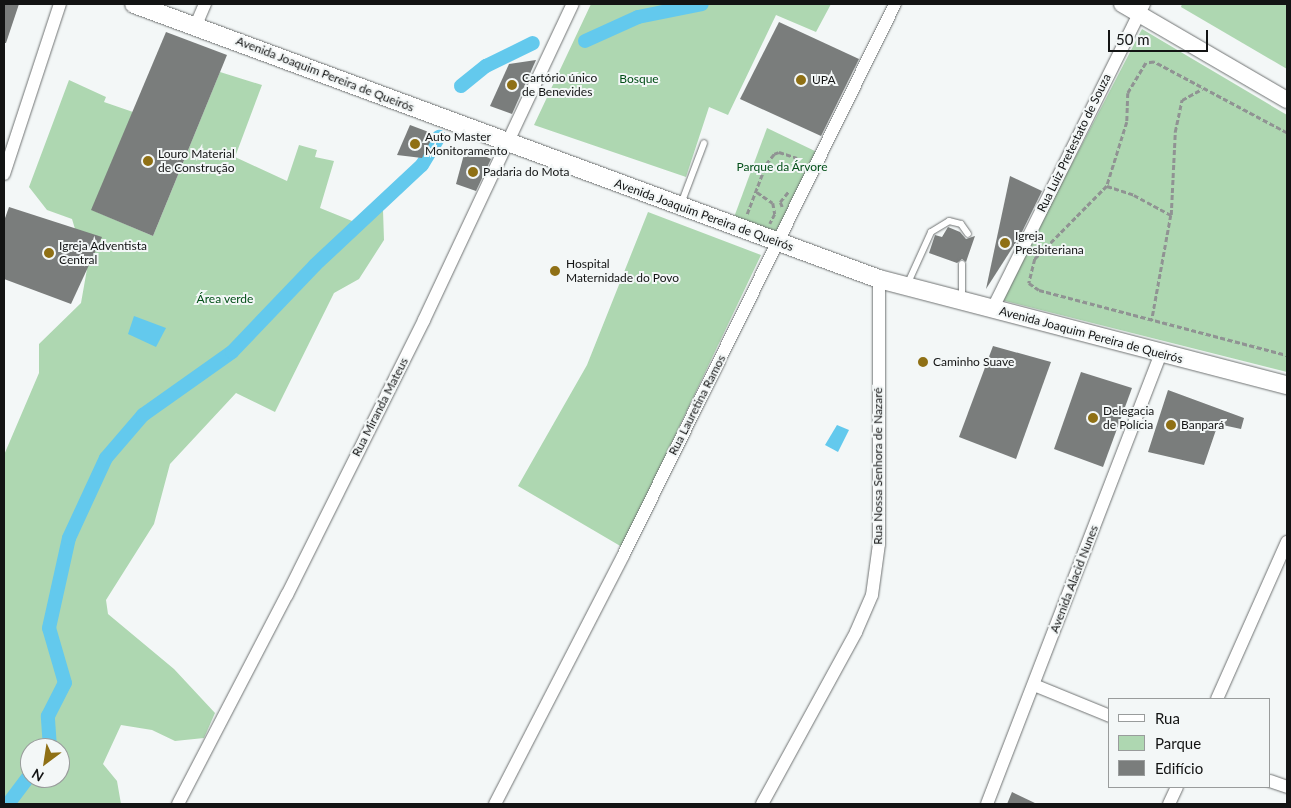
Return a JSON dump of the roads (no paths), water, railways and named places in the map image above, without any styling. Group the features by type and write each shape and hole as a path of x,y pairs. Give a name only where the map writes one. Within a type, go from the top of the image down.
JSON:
{"main road":[{"name":"Avenida Joaquim Pereira de Queirós","path":"134,4 508,142 680,208 738,227 879,279 1160,354 1287,385"}],"street":[{"path":"4,174 60,4"},
{"path":"196,26 205,4"},
{"name":"Rua Miranda Mateus","path":"178,804 287,595 508,142 573,4"},
{"name":"Rua Lauretina Ramos","path":"496,804 772,240 807,182 895,4"},
{"path":"1122,4 1141,9 1287,100"},
{"name":"Rua Luiz Pretestato de Souza","path":"992,310 1141,9"},
{"name":"Rua Nossa Senhora de Nazaré","path":"762,804 856,632 872,595 879,544 879,279"},
{"name":"Avenida Alacid Nunes","path":"987,804 1160,354"},
{"path":"1217,698 1287,542"},
{"path":"1034,684 1108,715"},
{"path":"1271,781 1287,787"},
{"path":"1169,804 1177,788"}],"lane":[{"path":"680,208 704,143"},
{"path":"906,286 931,232 949,221 961,224 968,234"},
{"path":"962,264 962,302"}],"water":[{"path":"134,316 166,328 156,347 128,334"},
{"path":"837,425 849,430 838,452 825,445"}],"waterway":[{"path":"585,41 638,17 702,4"},
{"path":"461,86 486,66 533,43"},
{"path":"49,738 48,716 65,683 49,628 69,538 106,458 143,415 232,352 315,265 422,165 439,137"},
{"path":"8,804 20,788"}],"place":[{"name":"UPA","path":"801,80"},
{"name":"Cartório único de Benevides","path":"512,85"},
{"name":"Auto Master Monitoramento","path":"415,144"},
{"name":"Louro Material de Construção","path":"148,161"},
{"name":"Padaria do Mota","path":"473,172"},
{"name":"Igreja Presbiteriana","path":"1005,243"},
{"name":"Igreja Adventista Central","path":"49,253"},
{"name":"Hospital Maternidade do Povo","path":"555,271"},
{"name":"Caminho Suave","path":"923,362"},
{"name":"Delegacia de Polícia","path":"1093,418"},
{"name":"Banpará","path":"1171,425"}],"park label":[{"name":"Bosque","path":"639,79"},
{"name":"Parque da Árvore","path":"782,167"},
{"name":"Área verde","path":"225,299"}]}
